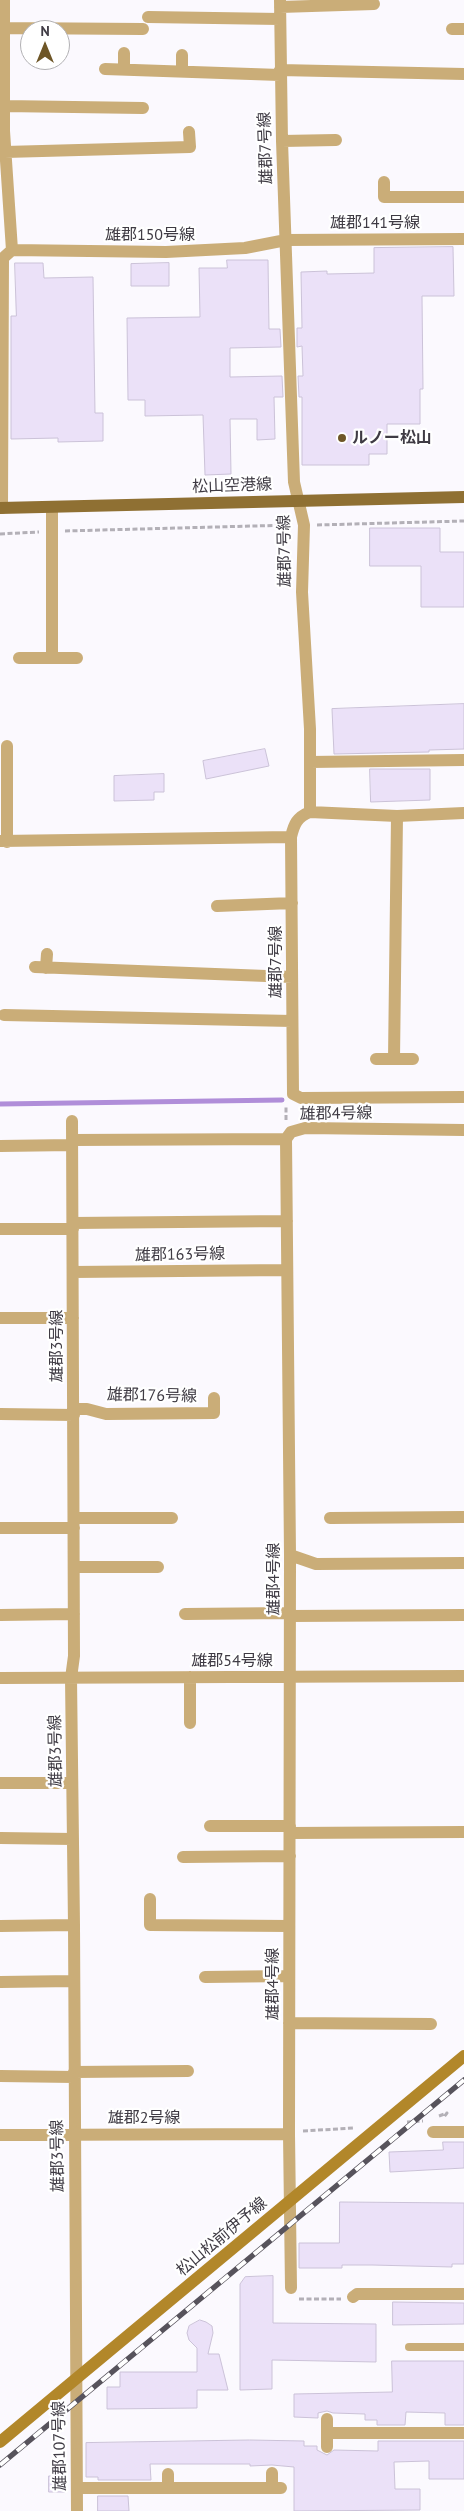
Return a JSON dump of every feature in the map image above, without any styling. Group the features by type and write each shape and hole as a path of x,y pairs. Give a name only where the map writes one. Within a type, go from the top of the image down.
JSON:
{"main road":[{"name":"松山空港線","path":"1,508 464,497"},
{"name":"松山松前伊予線","path":"0,2442 464,2056"}],"street":[{"path":"1,508 5,255 5,152 2,131 4,106 2,80 4,0"},
{"path":"4,28 146,23 280,9 374,4"},
{"name":"雄郡7号線","path":"280,9 282,141 294,482 304,525 302,592 310,762 310,812 301,815 294,824 292,837 293,1094"},
{"path":"124,53 124,69"},
{"path":"182,55 182,71"},
{"path":"105,69 464,74"},
{"path":"4,106 142,108"},
{"path":"5,152 190,147 189,132"},
{"path":"282,141 336,140"},
{"path":"384,182 384,197 464,197"},
{"name":"雄郡141号線","path":"286,240 464,239"},
{"name":"雄郡150号線","path":"5,255 166,252 245,248 286,240"},
{"path":"52,507 52,658"},
{"path":"19,658 77,658"},
{"path":"7,746 4,841 292,837"},
{"path":"310,762 464,760"},
{"path":"310,812 397,816 464,813"},
{"path":"394,1059 397,816"},
{"path":"217,906 292,903"},
{"path":"47,954 40,968 292,977"},
{"path":"4,1015 292,1022"},
{"path":"376,1059 413,1060"},
{"path":"293,1094 301,1098 464,1097"},
{"name":"雄郡3号線","path":"72,1121 74,1656 71,1678 76,2380"},
{"name":"雄郡4号線","path":"292,2288 290,2201 293,2133 289,2023 290,1555 287,1270 289,1135 305,1128 464,1130"},
{"path":"0,1146 289,1135"},
{"path":"0,1229 287,1221"},
{"name":"雄郡163号線","path":"73,1272 287,1270"},
{"path":"0,1318 73,1318"},
{"name":"雄郡176号線","path":"74,1412 87,1409 106,1414 214,1413 214,1398"},
{"path":"0,1414 74,1412"},
{"path":"330,1518 464,1517"},
{"path":"0,1528 172,1518"},
{"path":"290,1555 316,1564 464,1563"},
{"path":"74,1567 158,1567"},
{"path":"0,1615 74,1614"},
{"path":"185,1614 464,1615"},
{"name":"雄郡54号線","path":"0,1678 464,1676"},
{"path":"190,1677 190,1722"},
{"path":"0,1783 72,1783"},
{"path":"210,1826 464,1832"},
{"path":"0,1838 73,1839"},
{"path":"183,1857 290,1856"},
{"path":"150,1899 150,1925 289,1926"},
{"path":"0,1926 74,1925"},
{"path":"205,1977 289,1976"},
{"path":"0,1982 74,1981"},
{"path":"289,2023 426,2024 420,2010"},
{"path":"0,2076 188,2071"},
{"path":"433,2132 464,2132"},
{"name":"雄郡2号線","path":"0,2135 293,2133"},
{"path":"353,2297 357,2294 464,2294"},
{"name":"雄郡107号線","path":"76,2380 77,2511"},
{"path":"327,2419 327,2447"},
{"path":"327,2433 464,2433"},
{"path":"77,2488 277,2488 272,2473"},
{"path":"168,2474 168,2488"}],"lane":[{"path":"409,2347 464,2347"}],"path":[{"path":"0,534 52,531 464,521"},
{"path":"289,1135 286,1124 286,1097 293,1094"},
{"path":"293,2133 336,2130"},
{"path":"292,2288 292,2299 350,2300 353,2297"}],"building":[{"path":"453,247 454,296 422,296 423,389 420,389 420,424 387,424 387,454 369,454 369,465 302,465 302,397 299,397 298,376 303,376 302,346 297,347 297,328 302,328 301,272 327,271 327,274 374,273 374,248"},
{"path":"227,260 268,260 269,329 280,329 281,347 230,348 230,377 282,376 283,397 274,397 275,439 257,440 257,419 230,419 231,474 205,475 203,415 145,416 145,400 128,400 127,318 200,317 199,268 227,268"},
{"path":"15,263 43,263 44,278 93,277 95,413 103,413 103,441 58,442 58,438 11,439 11,316 16,316"},
{"path":"169,263 169,286 131,286 131,264"},
{"path":"370,528 440,528 440,552 464,552 464,607 421,607 421,566 370,566"},
{"path":"464,704 464,749 429,750 429,752 334,754 332,709"},
{"path":"265,749 269,766 206,779 203,761"},
{"path":"370,769 430,769 430,800 371,802"},
{"path":"164,774 164,792 154,792 154,800 114,801 114,776"},
{"path":"443,2142 464,2142 464,2168 390,2172 389,2152 443,2150"},
{"path":"340,2202 464,2203 464,2264 452,2264 452,2267 342,2265 342,2268 299,2268 299,2243 339,2243"},
{"path":"273,2276 273,2323 376,2324 376,2362 272,2360 272,2389 240,2390 240,2284 245,2277"},
{"path":"393,2302 464,2303 464,2324 393,2325"},
{"path":"200,2320 212,2326 213,2333 208,2354 219,2354 228,2390 197,2390 197,2408 107,2409 107,2387 120,2387 120,2372 197,2372 197,2348 189,2340 187,2333 189,2326"},
{"path":"392,2361 464,2361 464,2425 445,2425 445,2413 406,2412 405,2425 377,2425 377,2420 365,2420 365,2414 333,2413 327,2411 318,2413 318,2418 294,2417 294,2394 392,2392"},
{"path":"304,2441 304,2446 317,2446 317,2450 327,2455 334,2450 378,2451 378,2441 464,2441 464,2479 429,2479 429,2461 394,2462 395,2489 420,2489 420,2510 294,2511 294,2467 250,2466 250,2464 150,2464 151,2480 98,2480 98,2477 86,2477 86,2443"},
{"path":"49,2476 65,2476 65,2492 49,2492"},
{"path":"98,2496 128,2496 129,2511 98,2511"}],"waterway":[{"path":"0,1104 282,1100"}],"railway":[{"path":"0,2465 464,2080"}],"place":[{"name":"ルノー松山","path":"342,438"}]}
